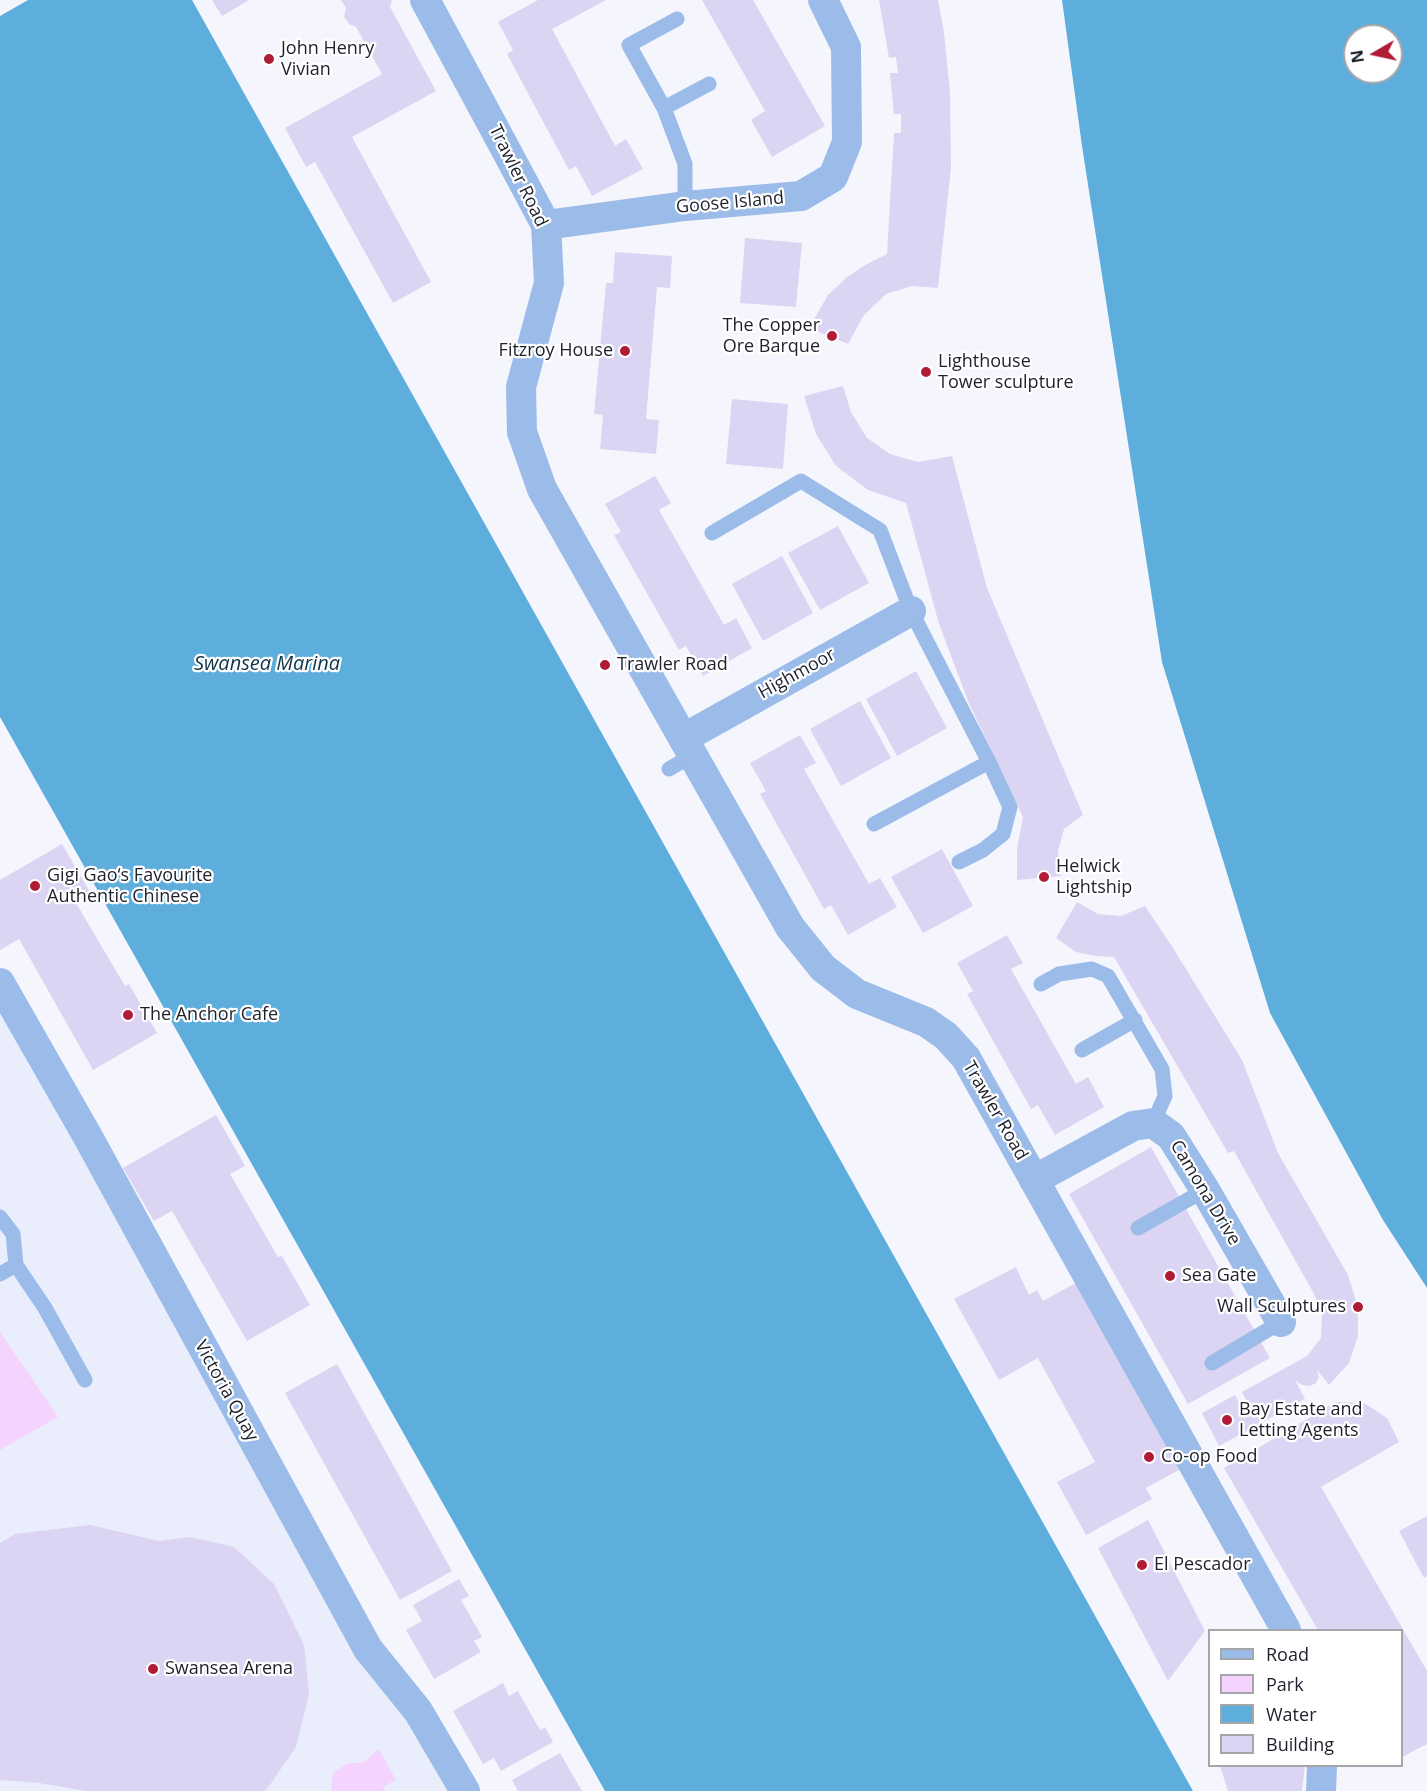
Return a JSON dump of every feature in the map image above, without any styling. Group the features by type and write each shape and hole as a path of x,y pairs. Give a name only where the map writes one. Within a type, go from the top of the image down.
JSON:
{"street":[{"name":"Trawler Road","path":"424,0 546,225 549,283 521,387 522,432 542,489 682,754 790,927 823,968 856,994 926,1022 946,1036 966,1058 1286,1629"},
{"name":"Goose Island","path":"546,225 685,206 801,196 833,177 847,142 846,47 823,0"},
{"name":"Highmoor","path":"682,754 911,611"},
{"name":"Victoria Quay","path":"0,983 88,1137 368,1649 418,1711 465,1791"},
{"path":"1034,1180 1133,1126 1153,1123"},
{"name":"Camona Drive","path":"1153,1123 1171,1136 1281,1322"},
{"path":"1321,1791 1322,1767"}],"lane":[{"path":"677,19 629,45 664,108 685,164 685,206"},
{"path":"664,108 709,84"},
{"path":"712,533 801,481 880,530 911,611 1010,807 1003,834 983,850 959,862"},
{"path":"874,824 989,762"},
{"path":"1041,984 1059,974 1092,969 1108,976 1162,1069 1165,1096 1153,1123"},
{"path":"1082,1050 1135,1020"},
{"path":"1138,1228 1205,1190"},
{"path":"0,1217 13,1234 16,1265 45,1308 85,1380"},
{"path":"0,1274 16,1265"},
{"path":"1212,1363 1281,1322"}],"shaded area":[{"path":"0,994 465,1791 0,1791"}],"green space":[{"path":"0,1332 58,1417 0,1450"},
{"path":"379,1749 396,1780 383,1787 385,1791 331,1791 333,1773 348,1763 363,1763"}],"water":[{"name":"Swansea Marina","path":"28,0 192,0 1193,1791 605,1791 0,717 0,16"},
{"path":"1062,0 1427,0 1427,1288 1383,1220 1270,1013 1162,662 1082,146"}],"building":[{"path":"212,0 249,0 222,16"},
{"path":"341,0 392,0 390,7 436,91 352,137 431,282 393,303 315,162 306,167 285,128 382,74 356,27 349,24 344,17 346,8"},
{"path":"538,0 606,0 552,29 615,146 626,139 643,169 592,196 576,166 569,170 507,54 513,50 498,22"},
{"path":"702,0 753,0 825,126 772,157 751,120 765,111"},
{"path":"879,0 938,0 944,32 950,92 951,167 938,288 912,286 886,294 864,315 848,344 809,328 828,295 846,278 887,254 894,133 901,133 901,114 894,114 890,73 898,73 896,57 889,58"},
{"path":"745,238 802,243 796,307 740,303"},
{"name":"Fitzroy House","path":"615,252 672,256 670,288 657,287 646,419 659,420 656,454 600,449 603,415 594,414 606,283 613,283"},
{"path":"843,386 851,412 867,438 890,454 918,462 952,456 987,588 1083,815 1064,829 1058,851 1061,876 1017,880 1017,848 1023,817 968,701 939,624 906,503 868,490 836,466 816,434 804,396"},
{"path":"732,399 788,404 783,469 726,464"},
{"path":"655,476 671,503 659,510 724,625 736,618 752,648 703,676 686,646 679,650 614,535 621,532 605,504"},
{"path":"838,526 869,583 820,610 788,553"},
{"path":"782,556 813,613 763,641 732,584"},
{"path":"916,671 947,728 897,756 866,699"},
{"path":"860,701 891,758 841,786 810,729"},
{"path":"800,735 816,763 804,769 869,884 880,878 897,907 848,935 831,905 824,909 760,794 766,791 750,763"},
{"path":"62,844 91,894 76,903 125,986 129,984 157,1033 93,1070 19,939 0,950 0,880"},
{"path":"942,849 973,906 923,933 891,877"},
{"path":"1077,902 1098,914 1121,916 1145,906 1242,1060 1278,1153 1348,1275 1358,1307 1358,1336 1349,1363 1329,1385 1317,1370 1319,1377 1316,1383 1310,1386 1302,1385 1295,1380 1305,1399 1219,1446 1202,1413 1235,1395 1239,1403 1246,1400 1242,1392 1307,1356 1321,1338 1322,1314 1314,1294 1234,1151 1228,1153 1114,957 1076,952 1056,938"},
{"path":"1007,935 1023,963 1011,969 1076,1084 1088,1077 1104,1107 1055,1135 1038,1105 1031,1109 967,994 973,991 957,963"},
{"path":"216,1115 245,1166 230,1174 278,1257 282,1256 310,1305 247,1341 172,1211 154,1221 123,1168"},
{"name":"Sea Gate","path":"1151,1147 1270,1358 1188,1404 1069,1194"},
{"path":"1016,1267 1029,1295 1037,1290 1043,1301 1083,1279 1186,1466 1146,1488 1152,1499 1086,1535 1057,1482 1095,1462 1038,1358 999,1380 954,1299"},
{"path":"337,1364 452,1571 400,1600 285,1393"},
{"path":"1336,1402 1364,1403 1387,1418 1399,1442 1321,1487 1403,1629 1317,1629 1224,1468"},
{"path":"1427,1516 1427,1576 1424,1578 1399,1531"},
{"path":"1148,1520 1205,1631 1168,1681 1098,1548"},
{"name":"Swansea Arena","path":"90,1525 159,1541 190,1537 234,1547 274,1584 304,1645 309,1694 296,1747 264,1791 86,1791 39,1783 0,1780 0,1543 15,1534"},
{"path":"459,1579 469,1596 461,1600 482,1637 474,1641 481,1652 434,1679 406,1630 422,1621 413,1605"},
{"path":"1403,1629 1427,1671 1427,1744 1403,1756"},
{"path":"503,1683 509,1696 518,1691 540,1730 545,1727 553,1742 501,1771 494,1758 483,1764 453,1711"},
{"path":"560,1753 582,1791 518,1791 512,1780"},
{"path":"1220,1767 1305,1767 1302,1791 1228,1791"}],"place":[{"name":"John Henry Vivian","path":"269,59"},
{"name":"The Copper Ore Barque","path":"832,336"},
{"name":"Fitzroy House","path":"625,351"},
{"name":"Lighthouse Tower sculpture","path":"926,372"},
{"name":"Trawler Road","path":"605,665"},
{"name":"Helwick Lightship","path":"1044,877"},
{"name":"Gigi Gao‘s Favourite Authentic Chinese","path":"35,886"},
{"name":"The Anchor Cafe","path":"128,1015"},
{"name":"Sea Gate","path":"1170,1276"},
{"name":"Wall Sculptures","path":"1358,1307"},
{"name":"Bay Estate and Letting Agents","path":"1227,1420"},
{"name":"Co-op Food","path":"1149,1457"},
{"name":"El Pescador","path":"1142,1565"},
{"name":"Swansea Arena","path":"153,1669"}]}
